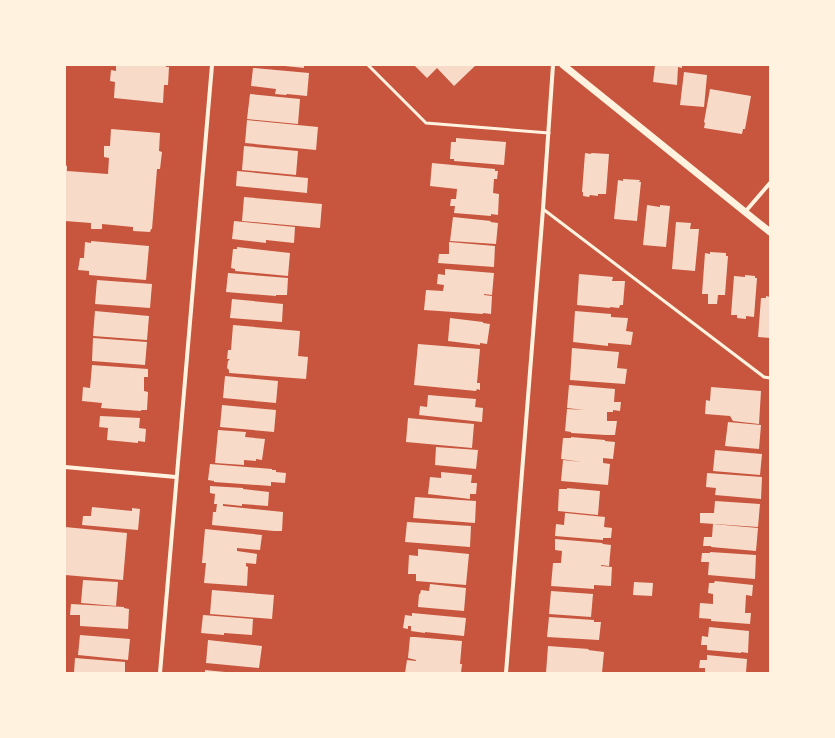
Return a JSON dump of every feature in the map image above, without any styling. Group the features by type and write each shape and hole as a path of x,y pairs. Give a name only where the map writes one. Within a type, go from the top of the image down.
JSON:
{"street":[{"path":"160,673 212,65"},
{"path":"506,673 549,133 553,65"},
{"path":"563,65 770,232"},
{"path":"746,212 770,184"},
{"path":"65,467 176,477"}],"lane":[{"path":"368,65 426,123 549,133"},
{"path":"543,209 764,377 770,378"}],"building":[{"path":"116,65 166,65 166,67 169,67 168,85 164,85 163,103 114,98 115,82 110,81 111,70 116,71"},
{"path":"304,65 304,68 285,66"},
{"path":"414,65 476,65 454,86 437,68 427,78"},
{"path":"655,65 682,65 682,68 678,67 677,85 653,82"},
{"path":"253,68 309,73 307,96 275,94 276,89 251,86"},
{"path":"684,72 707,75 704,107 680,105"},
{"path":"710,89 751,96 745,129 743,129 742,134 704,128"},
{"path":"250,94 300,99 298,124 247,119"},
{"path":"247,120 318,127 316,150 245,143"},
{"path":"111,129 160,133 159,151 162,152 160,169 157,169 152,229 150,232 133,231 133,227 102,224 102,229 91,229 91,223 65,221 65,165 67,166 67,171 108,174 109,158 104,157 104,146 110,146"},
{"path":"456,138 506,142 504,165 454,161 454,159 450,159 451,142 456,142"},
{"path":"244,146 298,151 296,175 242,170"},
{"path":"585,153 609,154 606,194 598,194 598,196 590,195 589,197 583,196"},
{"path":"432,163 495,169 495,171 498,171 497,179 494,179 493,193 499,194 498,215 491,214 491,216 454,213 455,206 450,206 451,199 456,199 457,189 430,186"},
{"path":"237,171 308,178 307,193 236,186"},
{"path":"623,179 640,180 639,182 641,182 637,221 614,219 618,180 623,181"},
{"path":"244,197 322,204 320,228 242,221"},
{"path":"647,205 660,207 660,205 670,206 666,247 643,245"},
{"path":"453,217 498,223 496,244 450,241"},
{"path":"234,221 295,227 294,243 266,240 266,243 232,239"},
{"path":"676,222 691,223 690,229 699,229 695,271 672,269"},
{"path":"91,241 149,246 146,280 89,275 89,271 78,270 80,258 84,258 85,242 91,243"},
{"path":"449,242 495,246 494,267 438,263 439,254 449,254"},
{"path":"237,247 290,253 288,276 235,271 235,269 231,268 233,249 237,249"},
{"path":"710,252 726,253 726,256 728,256 725,295 718,295 717,304 708,304 708,294 702,294 705,253 710,254"},
{"path":"445,269 494,273 492,295 484,294 492,296 491,314 424,310 426,290 443,291 444,285 437,284 438,274 445,275"},
{"path":"228,273 288,278 287,295 276,296 226,292"},
{"path":"579,274 613,277 612,281 625,281 623,305 620,305 619,308 610,308 577,305"},
{"path":"745,275 755,276 755,278 757,278 754,317 746,316 746,319 737,318 737,315 731,315 734,276 745,277"},
{"path":"97,280 152,284 150,308 95,304"},
{"path":"766,296 770,297 770,338 758,337 761,298 766,298"},
{"path":"232,299 283,304 282,322 230,318"},
{"path":"95,311 149,316 147,340 93,336"},
{"path":"575,311 611,314 611,317 628,318 626,331 633,332 631,345 608,343 608,346 573,342"},
{"path":"450,318 490,324 487,344 480,343 480,345 448,341"},
{"path":"233,325 300,331 298,356 308,357 306,379 229,373 227,368 228,361 230,359 227,359 228,350 231,350"},
{"path":"93,338 147,342 145,365 92,361"},
{"path":"418,344 480,349 477,383 480,383 480,390 477,389 476,391 414,385"},
{"path":"572,348 619,352 617,368 627,369 625,384 570,380"},
{"path":"92,365 148,369 148,377 144,377 144,391 148,392 147,410 141,411 101,408 102,403 82,401 83,387 90,388"},
{"path":"225,376 278,381 276,403 223,398"},
{"path":"569,385 615,389 614,402 621,402 620,411 613,410 613,412 607,412 607,421 617,421 615,435 571,433 565,431 567,409 584,410 567,408"},
{"path":"711,387 761,391 759,424 733,421 730,416 705,414 706,400 710,401"},
{"path":"428,395 476,399 475,407 483,408 482,422 419,415 420,406 427,407"},
{"path":"222,405 276,410 274,432 220,427"},
{"path":"100,416 140,418 139,428 146,429 145,442 138,441 138,443 107,440 108,428 99,427"},
{"path":"408,418 474,424 472,448 406,442"},
{"path":"728,422 761,425 759,449 725,446"},
{"path":"218,430 246,432 245,437 265,439 262,460 244,460 244,465 215,463"},
{"path":"571,437 615,442 613,459 603,458 603,463 610,464 608,485 561,481 563,460 582,462 561,459 563,438"},
{"path":"436,447 478,450 476,469 435,465"},
{"path":"715,450 762,454 760,475 713,471"},
{"path":"210,464 276,470 276,472 286,473 285,483 271,482 271,486 214,482 208,480"},
{"path":"441,472 472,475 471,483 477,483 476,494 470,494 470,499 428,494 430,477 441,478"},
{"path":"707,473 762,477 761,499 715,495 716,488 706,487"},
{"path":"210,486 243,488 269,492 268,506 223,504 223,506 283,512 282,531 212,525 213,512 216,512 217,504 214,504 215,494 210,493"},
{"path":"567,488 600,491 598,515 558,511 559,489"},
{"path":"415,497 476,501 475,523 413,518"},
{"path":"715,501 760,504 758,527 700,523 700,513 714,513"},
{"path":"92,507 132,511 132,508 140,509 138,530 82,525 83,516 91,516"},
{"path":"565,513 605,517 604,527 612,528 611,538 603,538 603,540 555,536 556,524 564,525"},
{"path":"407,522 471,526 470,547 405,542"},
{"path":"713,524 758,528 756,551 703,546 704,537 712,537"},
{"path":"65,527 127,533 123,580 65,575"},
{"path":"205,529 262,535 260,550 237,548 237,551 257,554 256,564 246,563 246,566 248,567 247,586 204,583 206,563 202,563"},
{"path":"555,539 611,545 609,566 601,566 612,567 611,586 594,585 594,589 551,586 553,563 561,563 562,551 555,550"},
{"path":"418,549 469,554 466,585 416,581 416,574 408,574 409,555 418,556"},
{"path":"710,552 756,555 755,579 708,575 709,562 701,562 702,553"},
{"path":"83,580 118,582 116,606 81,603"},
{"path":"715,581 753,585 752,596 746,595 745,613 751,613 750,624 711,621 711,619 699,618 700,603 713,604 713,594 708,593 709,583 714,583"},
{"path":"634,582 653,583 652,596 633,595"},
{"path":"430,584 466,588 464,611 418,607 419,594 421,590 429,591"},
{"path":"212,590 274,595 272,619 210,614"},
{"path":"551,591 593,594 591,617 549,614"},
{"path":"71,604 124,607 129,609 128,629 80,626 80,615 70,615"},
{"path":"412,613 466,618 464,636 411,631 411,626 408,626 408,629 403,628 405,615 412,616"},
{"path":"203,615 253,619 252,635 201,633"},
{"path":"549,617 594,620 594,622 601,622 599,640 547,637"},
{"path":"709,627 749,631 748,653 707,650 707,645 701,645 702,636 708,637"},
{"path":"80,635 130,639 128,660 78,655"},
{"path":"410,637 462,641 460,664 462,664 461,673 405,673 407,660 416,661 408,658"},
{"path":"208,640 262,646 259,668 206,663"},
{"path":"548,646 589,649 588,650 604,652 602,673 546,673"},
{"path":"707,655 747,659 746,673 705,673 705,668 699,668 700,660 707,660"},
{"path":"75,658 125,662 125,673 74,673"},
{"path":"205,670 225,672 225,673 205,673"}]}
